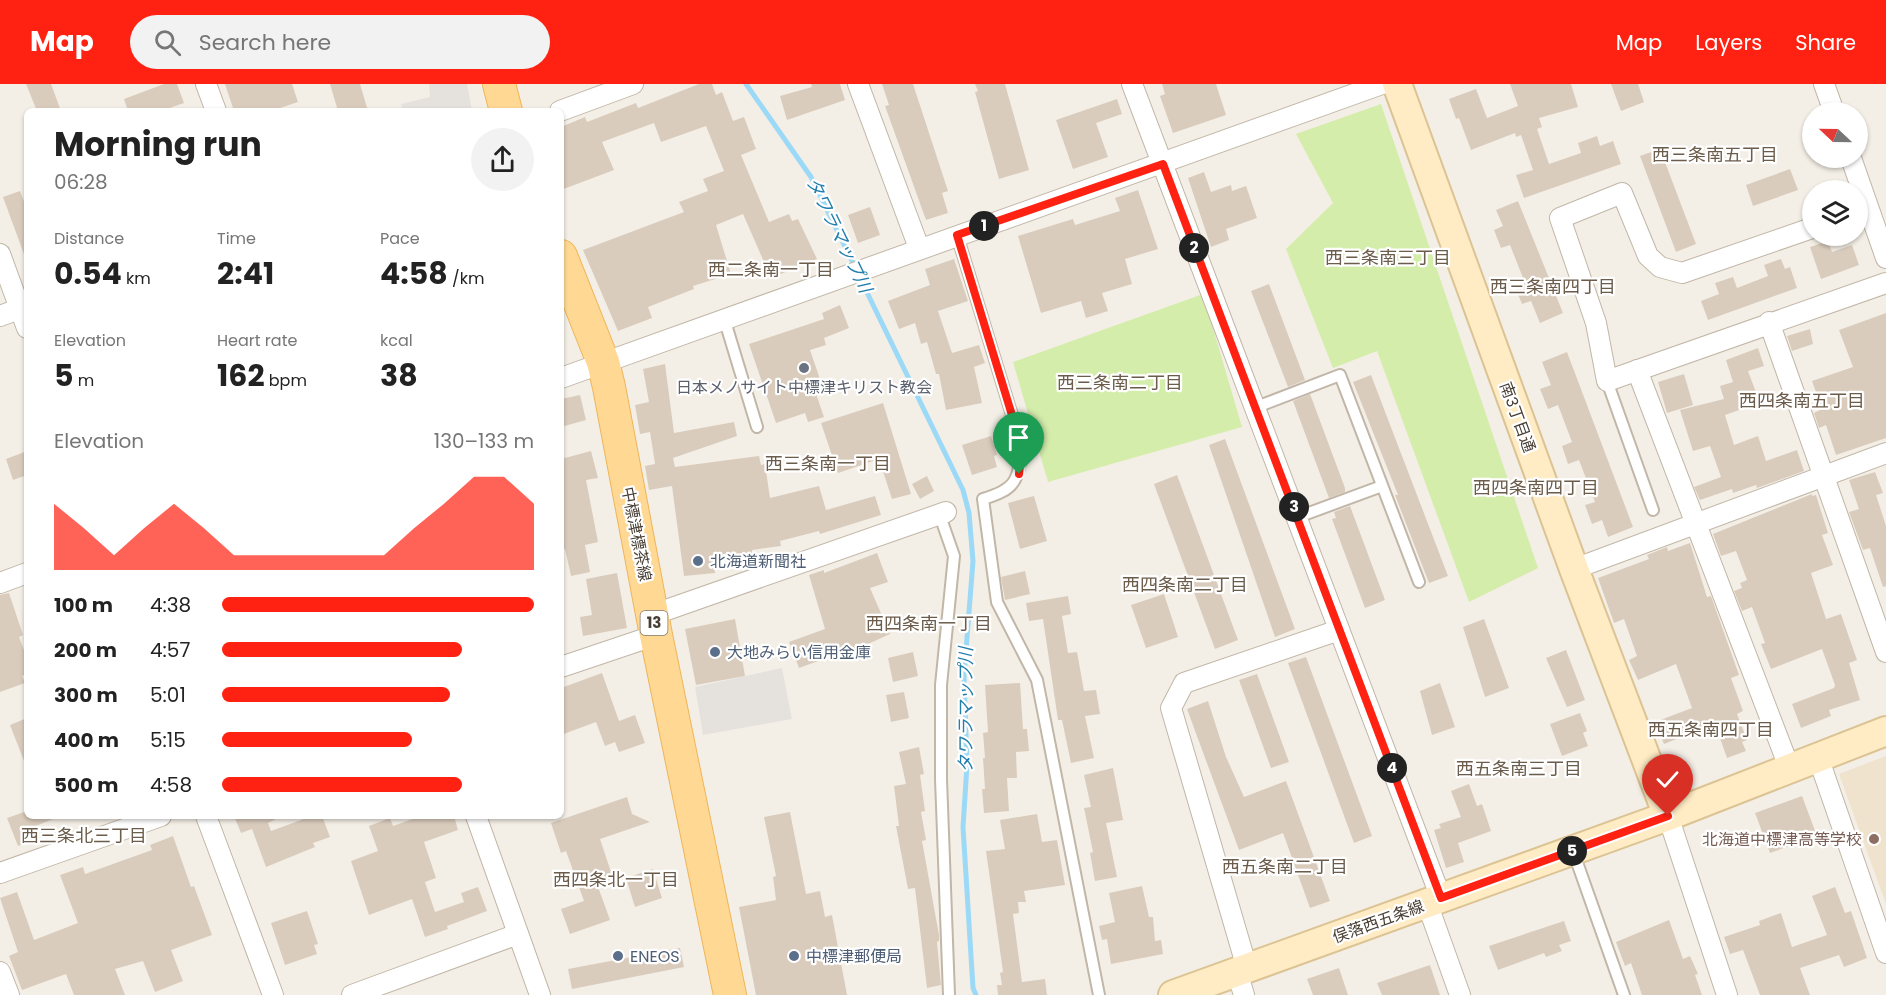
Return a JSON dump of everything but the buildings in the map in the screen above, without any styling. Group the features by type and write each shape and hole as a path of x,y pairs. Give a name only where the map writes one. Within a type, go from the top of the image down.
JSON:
{"main road":[{"path":"499,84 505,108"},
{"name":"中標津標茶線","path":"564,264 603,362 730,995"}],"street":[{"path":"206,84 215,108"},
{"path":"564,110 633,84"},
{"path":"858,84 919,248"},
{"path":"1132,84 1339,630 1434,900 1460,995"},
{"path":"564,377 1382,84"},
{"name":"南3丁目通","path":"1397,84 1574,569 1668,816"},
{"path":"1824,84 1830,102"},
{"path":"1802,231 1682,273 1660,267 1648,256 1622,193 1560,218 1596,323 1607,381 1769,322 1886,283"},
{"path":"1868,220 1886,258"},
{"path":"0,254 23,307 0,316"},
{"path":"1769,322 1886,652"},
{"path":"1637,370 1789,767"},
{"path":"1574,569 1886,453"},
{"path":"564,665 654,625 942,513"},
{"path":"0,583 24,574"},
{"path":"1242,978 1171,708 1184,683 1339,630"},
{"name":"俣落西五条線","path":"1173,995 1242,978 1434,900 1668,816 1886,731"},
{"path":"1818,757 1886,953"},
{"path":"1668,816 1727,995"},
{"path":"0,873 153,819"},
{"path":"207,819 273,995"},
{"path":"477,819 540,995"},
{"path":"352,995 518,933"},
{"path":"0,972 9,995"}],"lane":[{"path":"957,235 1022,448 1019,474 1005,492 983,499 997,602 1037,680 1099,995"},
{"path":"724,318 758,427"},
{"path":"1254,408 1340,375 1419,582"},
{"path":"1607,381 1653,510"},
{"path":"1298,517 1382,486"},
{"path":"942,513 954,556 941,697 940,779 949,995"},
{"path":"1573,850 1624,995"}],"shaded area":[{"path":"429,84 467,84 471,108 402,108 401,104 430,97"},
{"path":"782,668 792,719 703,735 695,687"},
{"name":"北海道中標津高等学校","path":"1886,756 1886,904 1839,774"}],"green space":[{"path":"1381,104 1538,568 1469,602 1377,351 1333,368 1286,249 1333,203 1296,134"},
{"path":"1203,294 1242,427 1048,482 1013,362"}],"waterway":[{"name":"タワラマップ川","path":"746,84 811,177 855,267"},
{"name":"タワラマップ川","path":"859,276 963,490 969,513 973,561 964,676 967,765 963,827 973,988 976,995"}],"place":[{"name":"日本メノサイト中標津キリスト教会","path":"804,368"},
{"name":"北海道新聞社","path":"698,561"},
{"name":"大地みらい信用金庫","path":"715,652"},
{"name":"北海道中標津高等学校","path":"1874,839"},
{"name":"ENEOS","path":"618,956"},
{"name":"中標津郵便局","path":"794,956"}],"district":[{"name":"西三条南五丁目","path":"1715,155"},
{"name":"西三条南三丁目","path":"1388,258"},
{"name":"西二条南一丁目","path":"771,270"},
{"name":"西三条南四丁目","path":"1553,287"},
{"name":"西三条南二丁目","path":"1120,383"},
{"name":"西四条南五丁目","path":"1802,401"},
{"name":"西三条南一丁目","path":"828,464"},
{"name":"西四条南四丁目","path":"1536,488"},
{"name":"西四条南二丁目","path":"1185,585"},
{"name":"西四条南一丁目","path":"929,624"},
{"name":"西五条南四丁目","path":"1711,730"},
{"name":"西五条南三丁目","path":"1519,769"},
{"name":"西三条北三丁目","path":"84,836"},
{"name":"西五条南二丁目","path":"1285,867"},
{"name":"西四条北一丁目","path":"616,880"}],"route":[{"path":"1019,474 1022,448 957,235 1163,164 1441,898 1668,816"}]}
